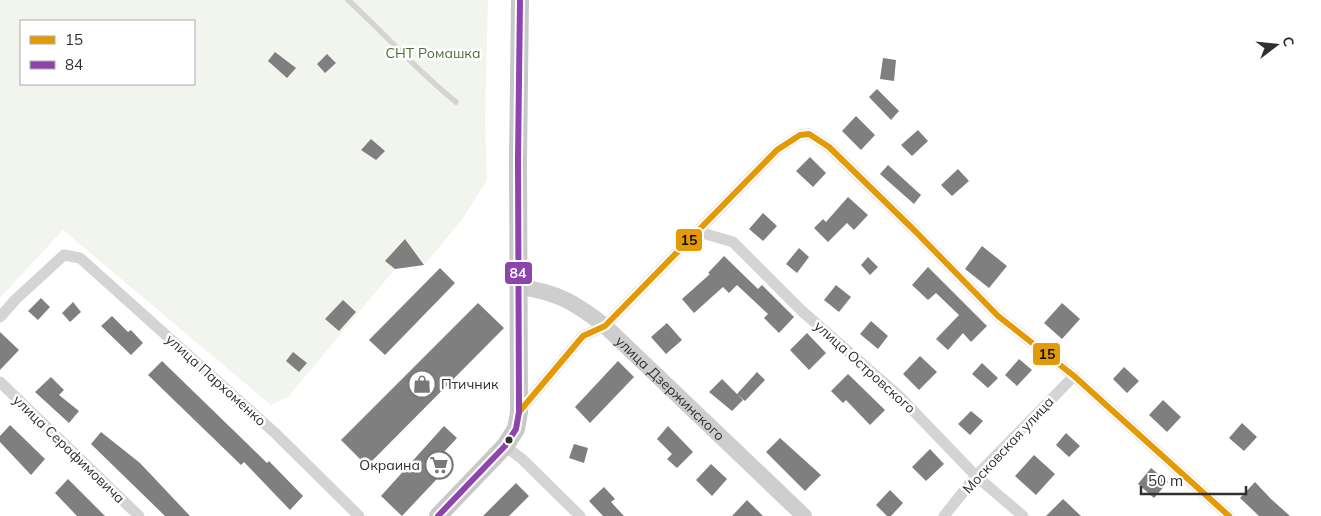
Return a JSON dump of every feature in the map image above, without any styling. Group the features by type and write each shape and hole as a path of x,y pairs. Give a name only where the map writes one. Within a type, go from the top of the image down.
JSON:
{"main road":[{"path":"438,516 505,446 516,429 520,412 518,159 520,0"}],"street":[{"path":"520,412 583,336 605,326 699,232 777,150 800,134 809,134 829,147 998,316 1074,376 1229,516"},
{"name":"улица Островского","path":"699,232 733,242 802,310 900,397 976,476 1023,516"},
{"name":"улица Пархоменко","path":"0,317 16,299 64,255 80,258 275,433 359,516"},
{"name":"улица Дзержинского","path":"520,287 558,294 581,307 605,326 804,516"},
{"name":"Московская улица","path":"944,516 976,476 1074,376"},
{"name":"улица Серафимовича","path":"0,382 139,516"},
{"path":"505,446 522,459 580,516"}],"lane":[{"path":"348,0 388,37 432,83 456,102"}],"green space":[{"name":"СНТ Ромашка","path":"0,0 488,0 485,119 487,180 461,221 424,265 395,269 288,397 271,405 63,230 0,298"}],"building":[{"path":"275,52 296,68 287,78 268,61"},
{"path":"327,54 336,63 325,73 317,64"},
{"path":"883,58 896,60 894,81 880,79"},
{"path":"877,89 899,111 891,120 869,97"},
{"path":"856,116 875,135 861,150 842,131"},
{"path":"918,130 928,141 912,156 901,145"},
{"path":"371,139 385,151 376,160 361,150"},
{"path":"810,157 826,173 813,187 796,171"},
{"path":"888,165 921,195 914,204 880,174"},
{"path":"958,169 969,181 952,196 941,185"},
{"path":"848,197 868,215 854,230 847,223 828,242 814,228 823,219 826,222"},
{"path":"763,213 777,226 763,241 749,229"},
{"path":"405,239 424,265 395,269 385,261"},
{"path":"982,246 1007,266 989,288 965,269"},
{"path":"799,248 809,257 797,273 786,264"},
{"path":"724,256 758,289 762,285 794,317 779,333 764,318 768,314 737,285 729,293 723,287 694,313 682,299 710,274 708,273"},
{"path":"868,257 878,267 870,275 861,265"},
{"path":"928,267 987,326 971,342 963,333 948,350 936,339 959,315 936,293 928,300 912,285"},
{"path":"440,268 455,283 385,355 369,340"},
{"path":"836,285 851,297 839,312 824,300"},
{"path":"41,298 50,307 38,320 28,311"},
{"path":"343,300 356,312 339,331 325,319"},
{"path":"73,302 81,312 70,322 62,313"},
{"name":"Птичник","path":"478,303 504,328 367,466 341,440"},
{"path":"1062,303 1080,319 1062,339 1044,323"},
{"path":"112,316 128,332 131,330 143,343 131,355 101,326"},
{"path":"871,321 888,336 878,349 860,334"},
{"path":"667,323 682,340 666,354 651,337"},
{"path":"0,332 19,350 0,370"},
{"path":"807,333 826,353 809,370 790,350"},
{"path":"293,352 307,363 299,372 286,361"},
{"path":"920,356 937,372 919,390 903,374"},
{"path":"1019,359 1032,370 1017,386 1005,375"},
{"path":"162,361 267,463 269,461 303,496 290,510 244,462 241,465 148,375"},
{"path":"618,361 634,377 590,423 575,407"},
{"path":"982,363 998,378 988,388 972,374"},
{"path":"1124,367 1139,381 1127,393 1113,379"},
{"path":"757,372 765,380 745,401 737,394"},
{"path":"848,374 885,410 870,425 846,400 843,403 831,391"},
{"path":"51,377 64,390 59,395 79,411 69,423 35,392"},
{"path":"722,379 743,400 732,411 709,392"},
{"path":"1163,400 1181,417 1167,432 1149,415"},
{"path":"971,411 983,421 970,435 958,424"},
{"path":"1242,423 1257,437 1244,451 1229,438"},
{"path":"10,425 45,459 31,475 0,442 0,436"},
{"path":"444,426 457,438 441,455 451,464 402,516 381,496"},
{"path":"668,426 693,452 677,468 667,459 672,454 657,439"},
{"path":"101,432 140,463 190,516 165,516 91,444"},
{"path":"1066,433 1080,446 1069,457 1056,445"},
{"path":"780,438 821,475 805,491 766,452"},
{"path":"574,444 588,448 584,463 569,458"},
{"path":"930,449 944,464 926,481 912,467"},
{"path":"1034,455 1055,474 1036,495 1015,476"},
{"path":"711,464 727,479 712,496 696,480"},
{"path":"1151,468 1168,482 1154,498 1138,484"},
{"path":"68,479 105,516 77,516 55,493"},
{"path":"1255,482 1290,516 1259,516 1240,498"},
{"path":"516,483 529,496 509,516 483,516"},
{"path":"604,487 615,499 611,502 624,516 603,516 589,501"},
{"path":"890,490 903,503 891,516 887,516 876,505"},
{"path":"1063,499 1081,516 1046,516"},
{"path":"747,500 763,516 732,516"}],"transit line":[{"name":"84","path":"438,516 505,446 516,429 519,412 518,159 520,0"},
{"name":"15","path":"519,412 583,336 605,326 777,150 800,135 809,134 829,147 998,316 1074,376 1229,516"}],"place":[{"name":"Птичник","path":"422,384"},
{"name":"Окраина","path":"439,465"}]}
